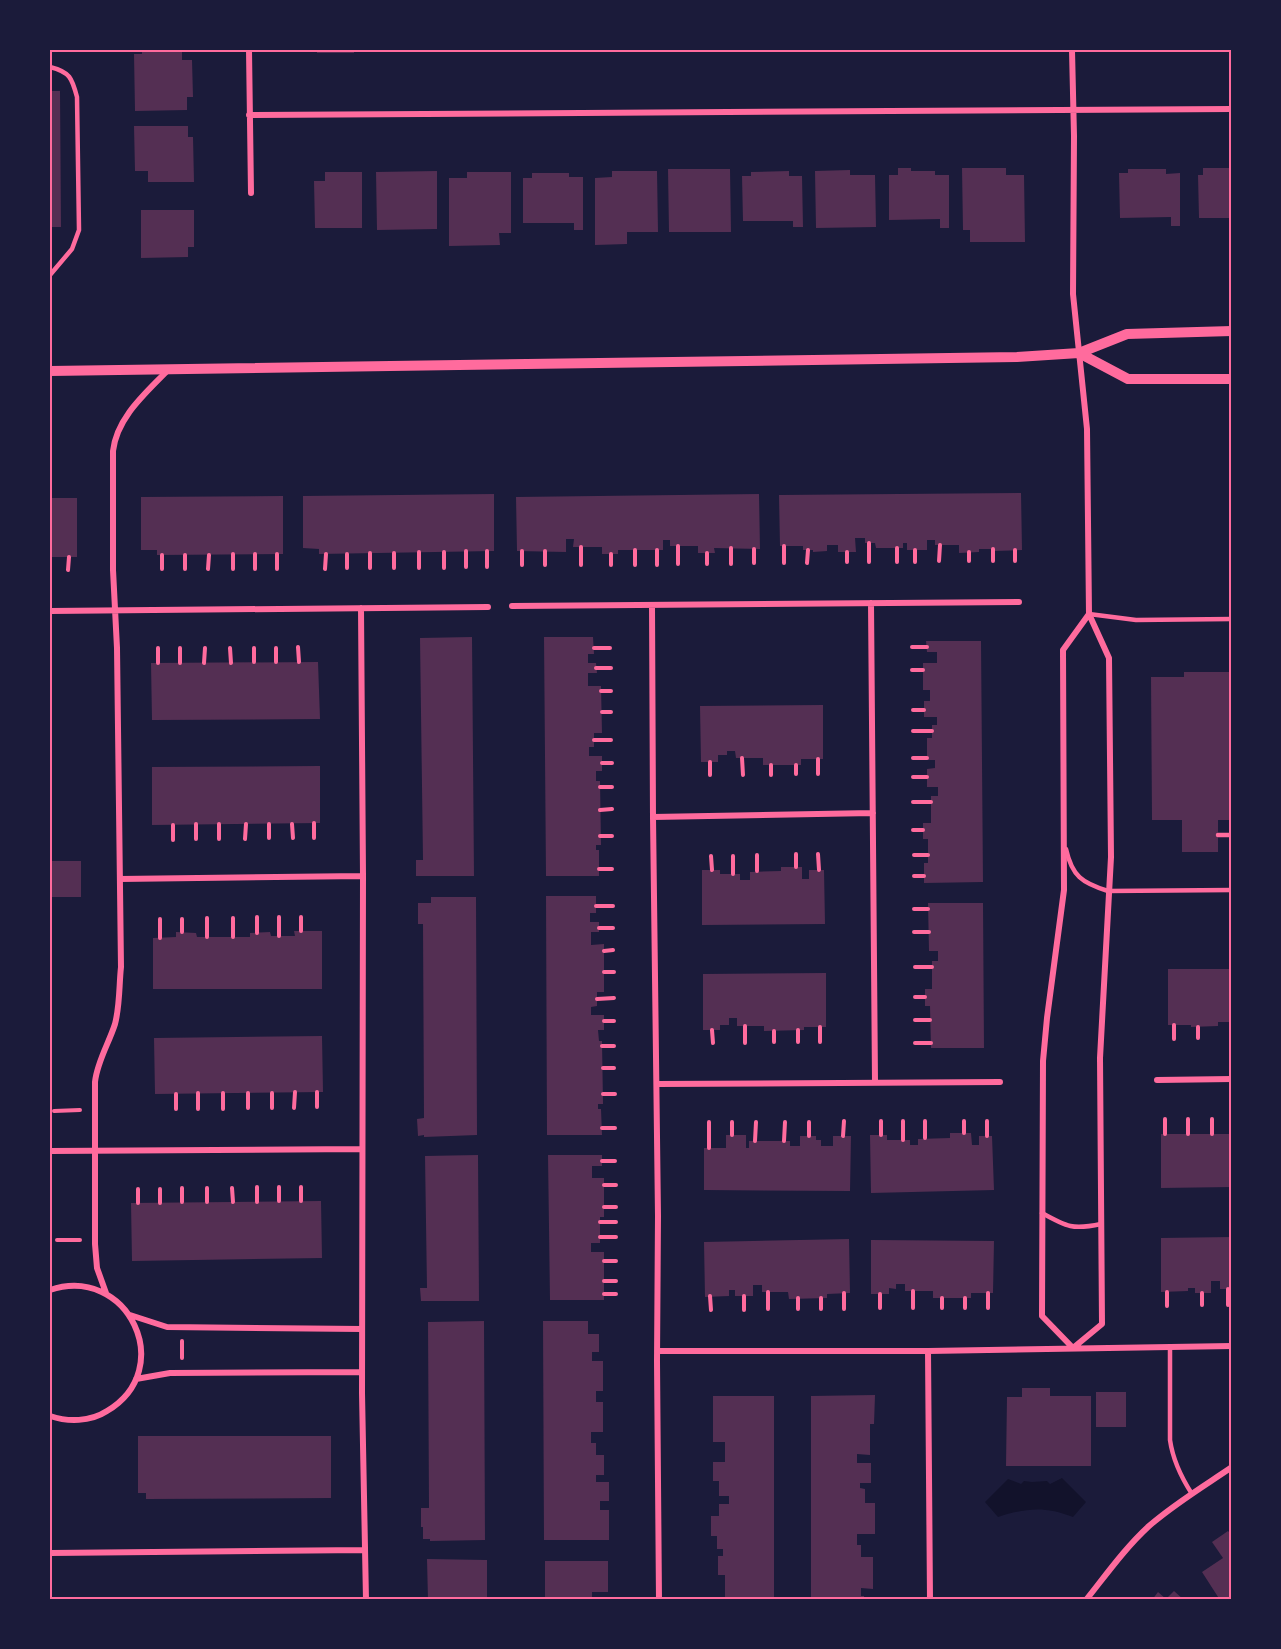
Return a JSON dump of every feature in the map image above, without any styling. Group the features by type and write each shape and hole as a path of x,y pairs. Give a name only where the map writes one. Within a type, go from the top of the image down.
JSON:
{"street":[{"path":"249,50 251,193"},
{"path":"1072,50 1073,294 1087,429 1089,614 1109,658 1111,857 1101,1037 1102,1324 1073,1348"},
{"path":"249,115 1232,109"},
{"path":"50,371 1017,357 1079,353 1127,334 1232,332"},
{"path":"1079,353 1128,379 1232,379"},
{"path":"106,1293 97,1268 95,1078 114,1028 119,1005 121,966 113,570 114,447 129,413 168,370"},
{"path":"512,606 1019,602"},
{"path":"871,603 875,1082"},
{"path":"652,605 659,1599"},
{"path":"50,611 488,606"},
{"path":"361,608 362,1372 366,1599"},
{"path":"1073,1348 1042,1316 1043,1061 1064,890 1062,650 1089,614"},
{"path":"652,817 873,813"},
{"path":"120,879 363,876"},
{"path":"1158,1080 1232,1079"},
{"path":"657,1084 1000,1082"},
{"path":"50,1151 362,1149"},
{"path":"50,1290 75,1286 106,1293 120,1303 130,1316 138,1330 142,1346 141,1363 136,1379 128,1393 117,1405 102,1414 86,1419 69,1420 50,1416"},
{"path":"130,1316 167,1326 362,1329"},
{"path":"657,1351 928,1351 1232,1347"},
{"path":"928,1351 930,1599"},
{"path":"136,1379 170,1373 362,1372"},
{"path":"1086,1599 1142,1533 1166,1512 1232,1467"},
{"path":"50,1553 365,1550"}],"lane":[{"path":"50,67 72,78 77,97 80,230 72,249 50,275"},
{"path":"1089,614 1136,620 1232,619"},
{"path":"1218,835 1232,835"},
{"path":"1064,843 1068,857 1081,879 1108,891 1232,890"},
{"path":"1042,1213 1071,1227 1081,1228 1101,1224"},
{"path":"1170,1347 1170,1440 1178,1470 1192,1494"}],"path":[{"path":"869,543 869,562"},
{"path":"939,561 940,545"},
{"path":"678,546 678,564"},
{"path":"784,546 784,563"},
{"path":"581,547 581,565"},
{"path":"731,548 731,564"},
{"path":"897,548 897,562"},
{"path":"754,549 754,563"},
{"path":"993,549 993,561"},
{"path":"635,550 635,565"},
{"path":"657,550 657,565"},
{"path":"807,563 808,550"},
{"path":"915,550 915,562"},
{"path":"1015,550 1015,561"},
{"path":"466,551 466,567"},
{"path":"488,551 488,567"},
{"path":"522,551 522,566"},
{"path":"545,551 545,566"},
{"path":"419,552 419,568"},
{"path":"444,552 444,568"},
{"path":"846,552 847,562"},
{"path":"969,552 969,561"},
{"path":"370,553 370,568"},
{"path":"394,553 394,568"},
{"path":"707,553 707,564"},
{"path":"232,554 232,569"},
{"path":"255,554 255,569"},
{"path":"277,554 277,568"},
{"path":"325,568 326,554"},
{"path":"347,554 347,568"},
{"path":"611,554 611,565"},
{"path":"162,555 162,569"},
{"path":"185,555 185,569"},
{"path":"208,555 208,569"},
{"path":"68,570 69,557"},
{"path":"298,647 299,662"},
{"path":"912,647 927,647"},
{"path":"158,648 158,663"},
{"path":"180,648 180,663"},
{"path":"204,648 204,663"},
{"path":"230,648 231,663"},
{"path":"254,648 254,662"},
{"path":"276,648 276,662"},
{"path":"594,648 610,648"},
{"path":"596,668 611,668"},
{"path":"912,670 923,670"},
{"path":"601,691 611,691"},
{"path":"913,710 924,710"},
{"path":"602,712 611,712"},
{"path":"913,731 932,731"},
{"path":"594,740 611,740"},
{"path":"742,758 743,775"},
{"path":"913,758 927,758"},
{"path":"818,759 818,774"},
{"path":"710,762 710,775"},
{"path":"602,763 612,763"},
{"path":"771,765 771,775"},
{"path":"796,765 796,774"},
{"path":"913,777 927,777"},
{"path":"600,787 612,787"},
{"path":"914,802 932,802"},
{"path":"600,810 612,809"},
{"path":"314,823 314,838"},
{"path":"196,824 196,839"},
{"path":"219,824 219,839"},
{"path":"245,839 246,824"},
{"path":"269,824 269,838"},
{"path":"292,824 293,838"},
{"path":"173,825 173,840"},
{"path":"914,830 923,830"},
{"path":"600,836 612,836"},
{"path":"796,854 796,867"},
{"path":"818,854 819,870"},
{"path":"757,855 757,871"},
{"path":"914,855 928,855"},
{"path":"711,856 712,870"},
{"path":"734,856 734,874"},
{"path":"599,869 612,869"},
{"path":"914,876 924,876"},
{"path":"596,906 613,906"},
{"path":"914,909 928,909"},
{"path":"301,917 301,931"},
{"path":"207,918 207,937"},
{"path":"233,918 233,937"},
{"path":"257,918 257,933"},
{"path":"279,918 279,936"},
{"path":"160,919 160,938"},
{"path":"182,919 182,932"},
{"path":"599,928 613,928"},
{"path":"914,932 929,932"},
{"path":"604,951 613,950"},
{"path":"915,967 932,967"},
{"path":"604,972 614,972"},
{"path":"915,997 925,998"},
{"path":"597,999 614,998"},
{"path":"915,1020 930,1020"},
{"path":"604,1021 614,1021"},
{"path":"1174,1025 1174,1038"},
{"path":"745,1026 745,1043"},
{"path":"1198,1027 1198,1038"},
{"path":"820,1028 820,1042"},
{"path":"712,1030 713,1043"},
{"path":"798,1030 798,1042"},
{"path":"774,1031 774,1042"},
{"path":"915,1043 931,1043"},
{"path":"602,1046 614,1046"},
{"path":"603,1068 614,1068"},
{"path":"294,1108 295,1092"},
{"path":"317,1092 317,1107"},
{"path":"198,1093 198,1109"},
{"path":"223,1093 223,1109"},
{"path":"248,1093 248,1108"},
{"path":"272,1093 272,1108"},
{"path":"176,1094 176,1109"},
{"path":"603,1094 615,1094"},
{"path":"54,1110 84,1110"},
{"path":"1165,1119 1165,1134"},
{"path":"1188,1119 1188,1134"},
{"path":"1212,1119 1212,1134"},
{"path":"843,1136 844,1121"},
{"path":"881,1121 881,1135"},
{"path":"903,1121 903,1140"},
{"path":"926,1121 926,1138"},
{"path":"964,1121 964,1133"},
{"path":"987,1121 987,1136"},
{"path":"709,1122 709,1148"},
{"path":"732,1122 732,1135"},
{"path":"755,1141 756,1122"},
{"path":"784,1141 785,1122"},
{"path":"809,1122 809,1136"},
{"path":"602,1128 615,1128"},
{"path":"602,1161 615,1161"},
{"path":"604,1185 616,1185"},
{"path":"257,1187 257,1202"},
{"path":"279,1187 279,1201"},
{"path":"302,1187 302,1201"},
{"path":"182,1188 182,1202"},
{"path":"207,1188 207,1202"},
{"path":"232,1188 232,1202"},
{"path":"138,1189 138,1203"},
{"path":"160,1189 160,1203"},
{"path":"604,1207 616,1207"},
{"path":"600,1222 616,1222"},
{"path":"600,1237 616,1237"},
{"path":"57,1240 83,1240"},
{"path":"604,1261 616,1261"},
{"path":"604,1281 616,1281"},
{"path":"1228,1288 1228,1305"},
{"path":"913,1291 913,1308"},
{"path":"1167,1292 1167,1306"},
{"path":"768,1293 768,1309"},
{"path":"844,1293 844,1309"},
{"path":"988,1293 988,1308"},
{"path":"1202,1293 1202,1305"},
{"path":"604,1294 616,1294"},
{"path":"880,1294 880,1308"},
{"path":"710,1296 711,1310"},
{"path":"744,1296 744,1310"},
{"path":"798,1298 798,1309"},
{"path":"821,1298 821,1309"},
{"path":"942,1298 942,1308"},
{"path":"965,1298 965,1308"},
{"path":"182,1340 182,1361"}],"shaded area":[{"path":"1062,1478 1086,1502 1073,1517 1053,1511 1036,1510 998,1517 985,1502 1008,1479 1021,1484 1024,1481 1047,1481 1050,1484"}],"building":[{"path":"317,50 354,50 354,53 317,53"},
{"path":"445,50 505,50 505,52 445,52"},
{"path":"142,51 182,51 182,60 192,60 193,97 187,97 187,110 135,111 134,54 142,54"},
{"path":"50,91 60,91 61,227 50,227"},
{"path":"134,126 188,126 188,137 193,137 194,182 148,182 148,171 135,171"},
{"path":"898,168 911,168 911,171 935,171 935,175 949,175 949,228 940,228 940,219 889,220 889,175 898,175"},
{"path":"962,168 1006,168 1006,175 1024,175 1025,242 970,242 970,230 963,230"},
{"path":"1203,168 1232,168 1232,218 1199,218 1198,175 1203,175"},
{"path":"668,169 730,169 731,232 669,232"},
{"path":"1128,169 1166,169 1166,174 1180,173 1180,226 1171,226 1171,217 1120,218 1119,173 1128,173"},
{"path":"850,170 850,175 875,175 876,227 816,228 815,171"},
{"path":"437,171 437,229 377,230 376,172"},
{"path":"612,171 657,171 658,232 627,232 627,244 595,245 595,178 612,177"},
{"path":"789,171 789,176 802,176 803,227 793,227 793,221 743,221 742,176 751,176 751,172"},
{"path":"325,172 362,172 362,228 315,228 314,181 325,181"},
{"path":"467,172 511,172 511,233 499,233 500,245 449,246 449,178 467,178"},
{"path":"532,173 569,173 569,177 583,177 583,230 574,230 574,223 523,223 523,178 532,178"},
{"path":"141,210 194,210 194,247 188,247 188,257 141,258"},
{"path":"1021,493 1022,550 979,549 979,552 959,553 959,545 935,545 935,540 927,540 927,550 907,550 907,543 903,543 903,548 876,548 875,543 865,543 865,538 855,538 856,552 838,552 838,545 827,545 827,551 813,552 813,550 803,550 803,546 780,546 779,495"},
{"path":"494,494 494,551 319,554 319,549 303,548 303,496"},
{"path":"759,494 760,549 714,548 715,553 698,553 698,546 670,546 670,540 663,540 663,550 618,550 618,554 602,554 602,547 573,547 574,539 566,539 566,552 517,551 516,497"},
{"path":"283,496 283,554 157,555 157,550 141,550 141,497"},
{"path":"50,498 77,498 77,557 50,557"},
{"path":"472,637 474,876 416,876 416,860 423,860 420,638"},
{"path":"544,637 593,637 594,654 588,654 588,663 596,663 597,673 588,673 588,686 601,686 602,733 594,733 594,747 589,747 589,756 602,756 602,771 596,771 596,781 600,781 601,845 596,845 596,850 599,850 599,876 546,876"},
{"path":"926,641 981,641 983,882 924,883 924,863 928,863 928,839 923,839 923,823 931,823 931,796 938,796 938,787 927,787 927,769 935,768 935,760 927,760 927,738 932,738 932,725 937,725 937,717 924,717 924,701 930,701 930,690 923,690 923,663 937,663 937,652 927,652"},
{"path":"318,662 320,719 152,720 151,663"},
{"path":"1184,672 1232,672 1232,820 1218,820 1218,852 1182,852 1182,820 1152,820 1151,677 1184,677"},
{"path":"823,705 823,759 801,759 801,765 763,765 763,758 736,758 735,751 727,751 727,755 718,755 718,762 701,762 700,706"},
{"path":"320,766 320,823 152,825 152,767"},
{"path":"50,861 81,861 81,897 51,897"},
{"path":"781,867 802,867 802,879 809,879 809,870 824,870 825,924 702,925 702,870 720,870 720,874 740,874 740,880 750,880 750,872 781,871"},
{"path":"546,896 596,896 596,913 590,913 590,922 599,922 599,932 591,932 591,945 604,944 604,992 597,992 597,1006 591,1007 591,1015 604,1015 604,1030 598,1030 599,1041 602,1041 603,1104 598,1104 598,1109 601,1109 602,1135 547,1135"},
{"path":"431,897 476,897 477,1135 418,1136 417,1119 424,1118 423,924 418,924 418,903 431,903"},
{"path":"928,903 983,903 984,1048 931,1048 930,1006 925,1006 925,989 932,989 932,961 938,961 938,951 929,951"},
{"path":"294,931 322,931 322,989 153,989 153,938 176,937 176,932 196,933 197,937 250,937 250,933 270,932 271,936 295,936"},
{"path":"1168,969 1232,969 1232,1027 1229,1027 1229,1022 1218,1022 1218,1026 1168,1025"},
{"path":"826,973 826,1027 764,1031 764,1026 737,1026 737,1018 729,1018 729,1025 720,1025 720,1030 703,1030 703,974"},
{"path":"322,1036 323,1092 155,1094 154,1038"},
{"path":"950,1133 971,1133 972,1145 979,1145 979,1136 992,1136 994,1190 871,1193 870,1135 887,1135 887,1140 910,1140 910,1145 918,1145 918,1139 950,1138"},
{"path":"1161,1134 1232,1134 1232,1187 1161,1188"},
{"path":"726,1135 746,1135 746,1148 749,1148 749,1141 790,1141 790,1146 800,1146 800,1136 816,1136 816,1140 821,1140 821,1146 833,1146 833,1136 851,1136 850,1191 704,1190 704,1148 726,1148"},
{"path":"478,1155 479,1301 421,1301 420,1288 427,1288 425,1156"},
{"path":"548,1155 602,1155 602,1166 592,1166 592,1178 604,1178 604,1217 600,1217 600,1243 591,1243 591,1252 604,1252 604,1300 550,1300"},
{"path":"321,1201 322,1258 132,1261 131,1203"},
{"path":"1232,1237 1232,1289 1220,1289 1220,1281 1211,1281 1211,1293 1195,1293 1195,1288 1188,1288 1188,1291 1161,1292 1161,1238"},
{"path":"849,1239 850,1293 827,1294 827,1298 789,1299 788,1292 762,1292 762,1285 753,1285 753,1296 735,1296 735,1290 729,1290 729,1296 705,1297 704,1242"},
{"path":"871,1240 994,1241 993,1293 971,1293 971,1298 933,1298 933,1291 905,1291 905,1284 896,1284 896,1289 889,1288 889,1294 871,1294"},
{"path":"484,1321 485,1540 430,1541 430,1539 423,1539 423,1527 421,1527 421,1508 429,1508 428,1322"},
{"path":"543,1321 588,1321 588,1334 599,1334 599,1352 592,1352 592,1361 603,1361 603,1391 596,1391 596,1402 603,1402 603,1432 591,1432 591,1443 596,1443 596,1455 604,1455 604,1475 596,1475 596,1482 609,1482 609,1501 600,1501 600,1510 609,1510 609,1540 544,1540"},
{"path":"1022,1388 1050,1388 1050,1396 1091,1396 1091,1466 1006,1466 1007,1397 1022,1397"},
{"path":"1096,1392 1126,1392 1126,1427 1096,1427"},
{"path":"875,1395 874,1424 870,1424 870,1455 857,1454 857,1463 871,1463 871,1483 860,1483 860,1488 865,1489 865,1503 875,1503 875,1534 857,1534 857,1545 861,1545 861,1557 873,1557 873,1589 861,1588 861,1596 864,1596 864,1600 811,1600 811,1396"},
{"path":"713,1396 774,1396 774,1600 714,1600 714,1597 725,1597 725,1575 718,1575 718,1556 723,1556 723,1549 717,1549 717,1536 711,1536 711,1516 719,1516 719,1504 729,1504 729,1496 719,1496 719,1481 713,1481 713,1462 725,1462 725,1442 713,1442"},
{"path":"138,1436 331,1436 331,1498 146,1499 146,1493 138,1493"},
{"path":"1228,1531 1232,1535 1232,1600 1220,1600 1202,1572 1223,1558 1212,1542"},
{"path":"427,1559 487,1560 487,1600 428,1600"},
{"path":"545,1561 608,1561 608,1592 592,1592 592,1600 545,1600"},
{"path":"1174,1591 1184,1600 1152,1600 1158,1592 1166,1599"}]}
